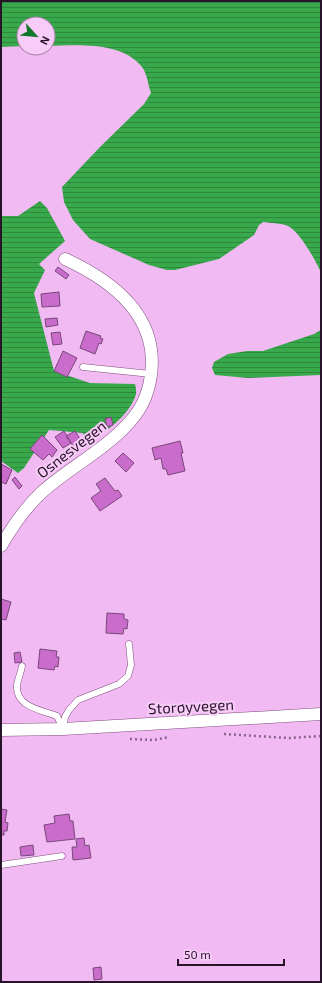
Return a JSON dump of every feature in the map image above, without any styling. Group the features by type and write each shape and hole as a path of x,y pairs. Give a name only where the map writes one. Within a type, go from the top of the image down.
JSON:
{"street":[{"name":"Osnesvegen","path":"1,546 15,524 41,493 125,428 144,403 148,391 152,357 150,340 146,328 137,313 125,298 104,282 77,264 65,259"},
{"name":"Storøyvegen","path":"1,730 63,729 321,714"}],"lane":[{"path":"83,367 151,374"},
{"path":"63,729 65,716 78,700 119,684 128,676 130,665 129,644"},
{"path":"22,666 17,684 18,696 23,704 57,716 63,729"},
{"path":"1,865 62,856"}],"path":[{"path":"220,734 289,738 321,736"},
{"path":"124,739 154,740 174,736"}],"shaded area":[{"path":"1,1 321,1 321,273 312,255 297,234 288,226 279,224 263,222 259,225 254,235 219,259 175,270 167,270 149,265 90,239 73,220 64,202 62,187 144,104 151,93 145,72 133,59 123,53 111,49 85,45 56,46 56,16 16,16 16,46 1,47"},
{"path":"40,201 47,208 65,241 39,264 45,270 34,293 54,371 90,383 135,384 136,395 132,404 122,417 110,428 90,441 85,440 83,433 49,430 24,468 18,473 1,461 1,216 18,216"},
{"path":"321,330 321,375 248,378 215,375 212,368 214,362 228,354 247,351 263,351 314,334"}],"building":[{"path":"58,267 69,275 66,279 55,271"},
{"path":"59,292 60,306 42,307 41,294"},
{"path":"57,318 58,325 46,327 45,319"},
{"path":"86,331 101,336 100,338 103,339 101,344 99,343 95,354 80,348"},
{"path":"60,332 62,344 53,345 51,333"},
{"path":"63,351 77,358 67,377 54,371"},
{"path":"111,417 113,425 107,427 105,419"},
{"path":"64,431 71,443 63,448 55,437"},
{"path":"75,431 82,442 74,447 66,436"},
{"path":"42,435 57,450 52,457 49,454 43,460 30,449"},
{"path":"180,441 185,471 168,475 166,469 163,469 161,458 155,460 152,448"},
{"path":"123,453 134,463 126,472 115,461"},
{"path":"1,464 12,470 6,484 1,482"},
{"path":"15,477 22,486 19,489 12,480"},
{"path":"105,478 115,491 118,490 122,496 100,511 91,498 101,491 96,484"},
{"path":"1,599 11,602 6,620 1,619"},
{"path":"107,613 124,614 124,619 128,620 127,629 124,628 123,634 106,633"},
{"path":"40,649 57,651 56,657 59,657 58,667 55,666 54,670 38,668"},
{"path":"20,652 22,662 15,663 14,653"},
{"path":"1,809 7,810 5,822 8,823 7,831 4,831 4,835 1,835"},
{"path":"69,814 70,821 73,821 75,839 47,842 44,825 55,823 54,816"},
{"path":"84,838 85,846 89,845 91,858 73,860 72,847 77,847 76,839"},
{"path":"33,845 34,855 21,856 20,847"},
{"path":"101,967 102,979 94,980 93,968"}]}
